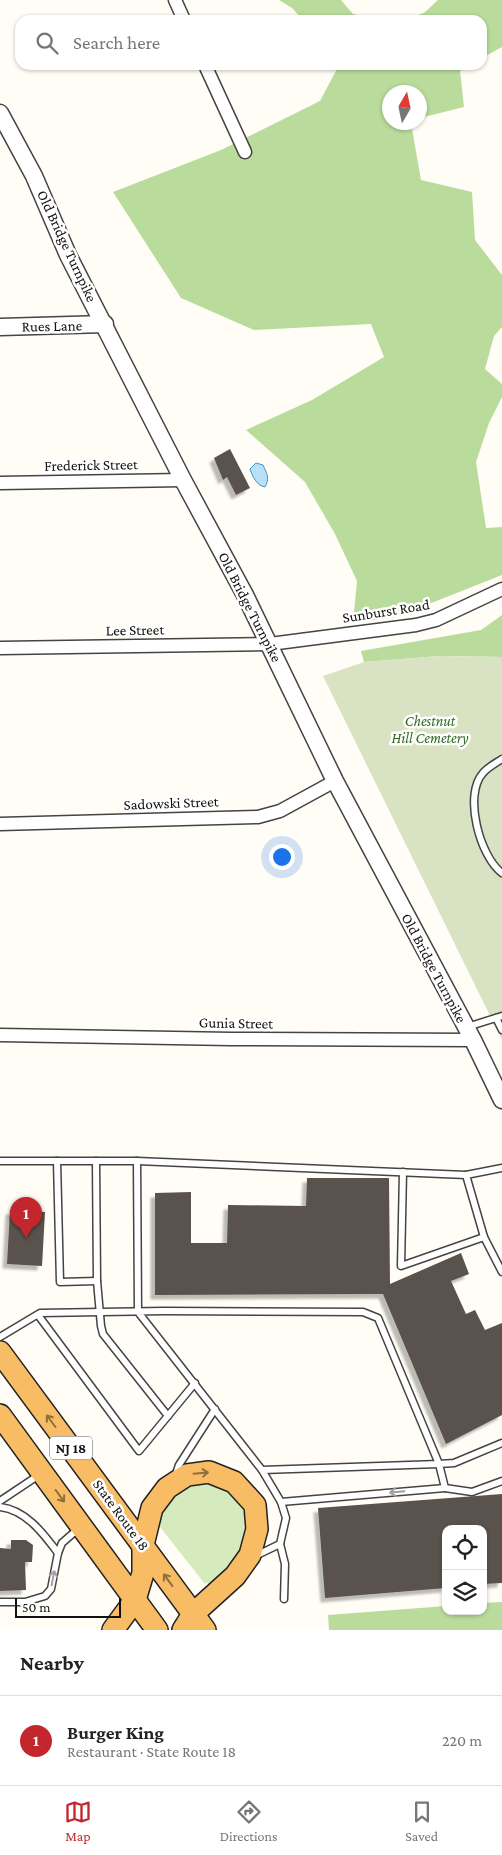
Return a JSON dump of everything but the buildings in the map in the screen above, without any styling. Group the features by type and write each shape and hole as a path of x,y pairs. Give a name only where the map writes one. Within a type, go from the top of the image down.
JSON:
{"highway":[{"name":"State Route 18","path":"0,1352 143,1545 193,1625"},
{"name":"NJ 18","path":"0,1415 156,1630"},
{"path":"113,1630 135,1600 143,1573 143,1545 152,1508 166,1488 187,1475 209,1472 234,1482 254,1505 257,1528 247,1560 193,1625"}],"street":[{"path":"175,0 182,15"},
{"path":"207,70 246,152"},
{"name":"Old Bridge Turnpike","path":"0,113 34,176 68,255 105,324 183,480 246,595 335,781 502,1100"},
{"name":"Rues Lane","path":"0,327 105,324"},
{"name":"Frederick Street","path":"0,483 183,480"},
{"name":"Sunburst Road","path":"270,644 416,626 436,620 502,589"},
{"name":"Lee Street","path":"0,648 270,644"},
{"name":"Sadowski Street","path":"0,824 258,816 280,811 335,781"},
{"name":"Gunia Street","path":"0,1035 240,1039 469,1034"}],"lane":[{"path":"502,759 482,773 476,788 473,807 476,823 486,850 496,868 502,873"},
{"path":"469,1034 499,1017 502,1030"},
{"path":"0,1161 137,1161 466,1175 502,1168"},
{"path":"57,1161 60,1282 98,1281"},
{"path":"96,1161 99,1312 103,1334 168,1416"},
{"path":"137,1161 138,1312 262,1470 280,1502 286,1518 280,1544 285,1564 284,1599"},
{"path":"402,1172 401,1266 484,1237"},
{"path":"466,1175 484,1237 502,1272"},
{"path":"0,1337 38,1314 99,1312 363,1312 378,1318 439,1464 445,1488"},
{"path":"38,1314 139,1452 195,1383"},
{"path":"174,1484 179,1465 216,1409"},
{"path":"262,1470 454,1464 502,1443"},
{"path":"0,1501 42,1473"},
{"path":"280,1502 445,1488 472,1492 502,1482"},
{"path":"0,1507 10,1508 24,1516 48,1539 58,1553"},
{"path":"0,1602 25,1602 45,1596 51,1589 58,1553 62,1543 81,1526"},
{"path":"247,1560 280,1544"}],"green space":[{"path":"279,0 341,0 353,14 358,15 298,15 292,8"},
{"path":"438,0 502,0 502,47 487,55 487,15 418,15 424,13"},
{"path":"336,70 462,70 460,71 464,107 427,116 427,85 382,85 382,130 412,130 421,180 472,192 475,240 502,275 502,327 494,336 485,369 502,384 502,397 489,423 476,462 486,528 502,527 502,575 396,617 353,623 357,581 335,534 305,482 246,430 312,400 384,357 371,324 254,330 181,298 113,192 221,150 320,101"},
{"path":"502,615 502,657 440,656 364,662 361,651 481,630"},
{"name":"Chestnut Hill Cemetery","path":"440,656 502,657 502,1040 323,676 364,662"},
{"path":"207,1484 229,1493 239,1503 245,1517 246,1533 246,1540 240,1553 211,1586 206,1582 205,1584 160,1527 164,1507 173,1495 188,1487"},
{"path":"502,1602 502,1630 329,1630 328,1615 442,1606 442,1615 487,1615 487,1603"}],"water":[{"path":"256,463 263,465 267,474 268,478 265,487 257,483 250,469"}],"place":[{"name":"Burger King","path":"26,1238"}]}
